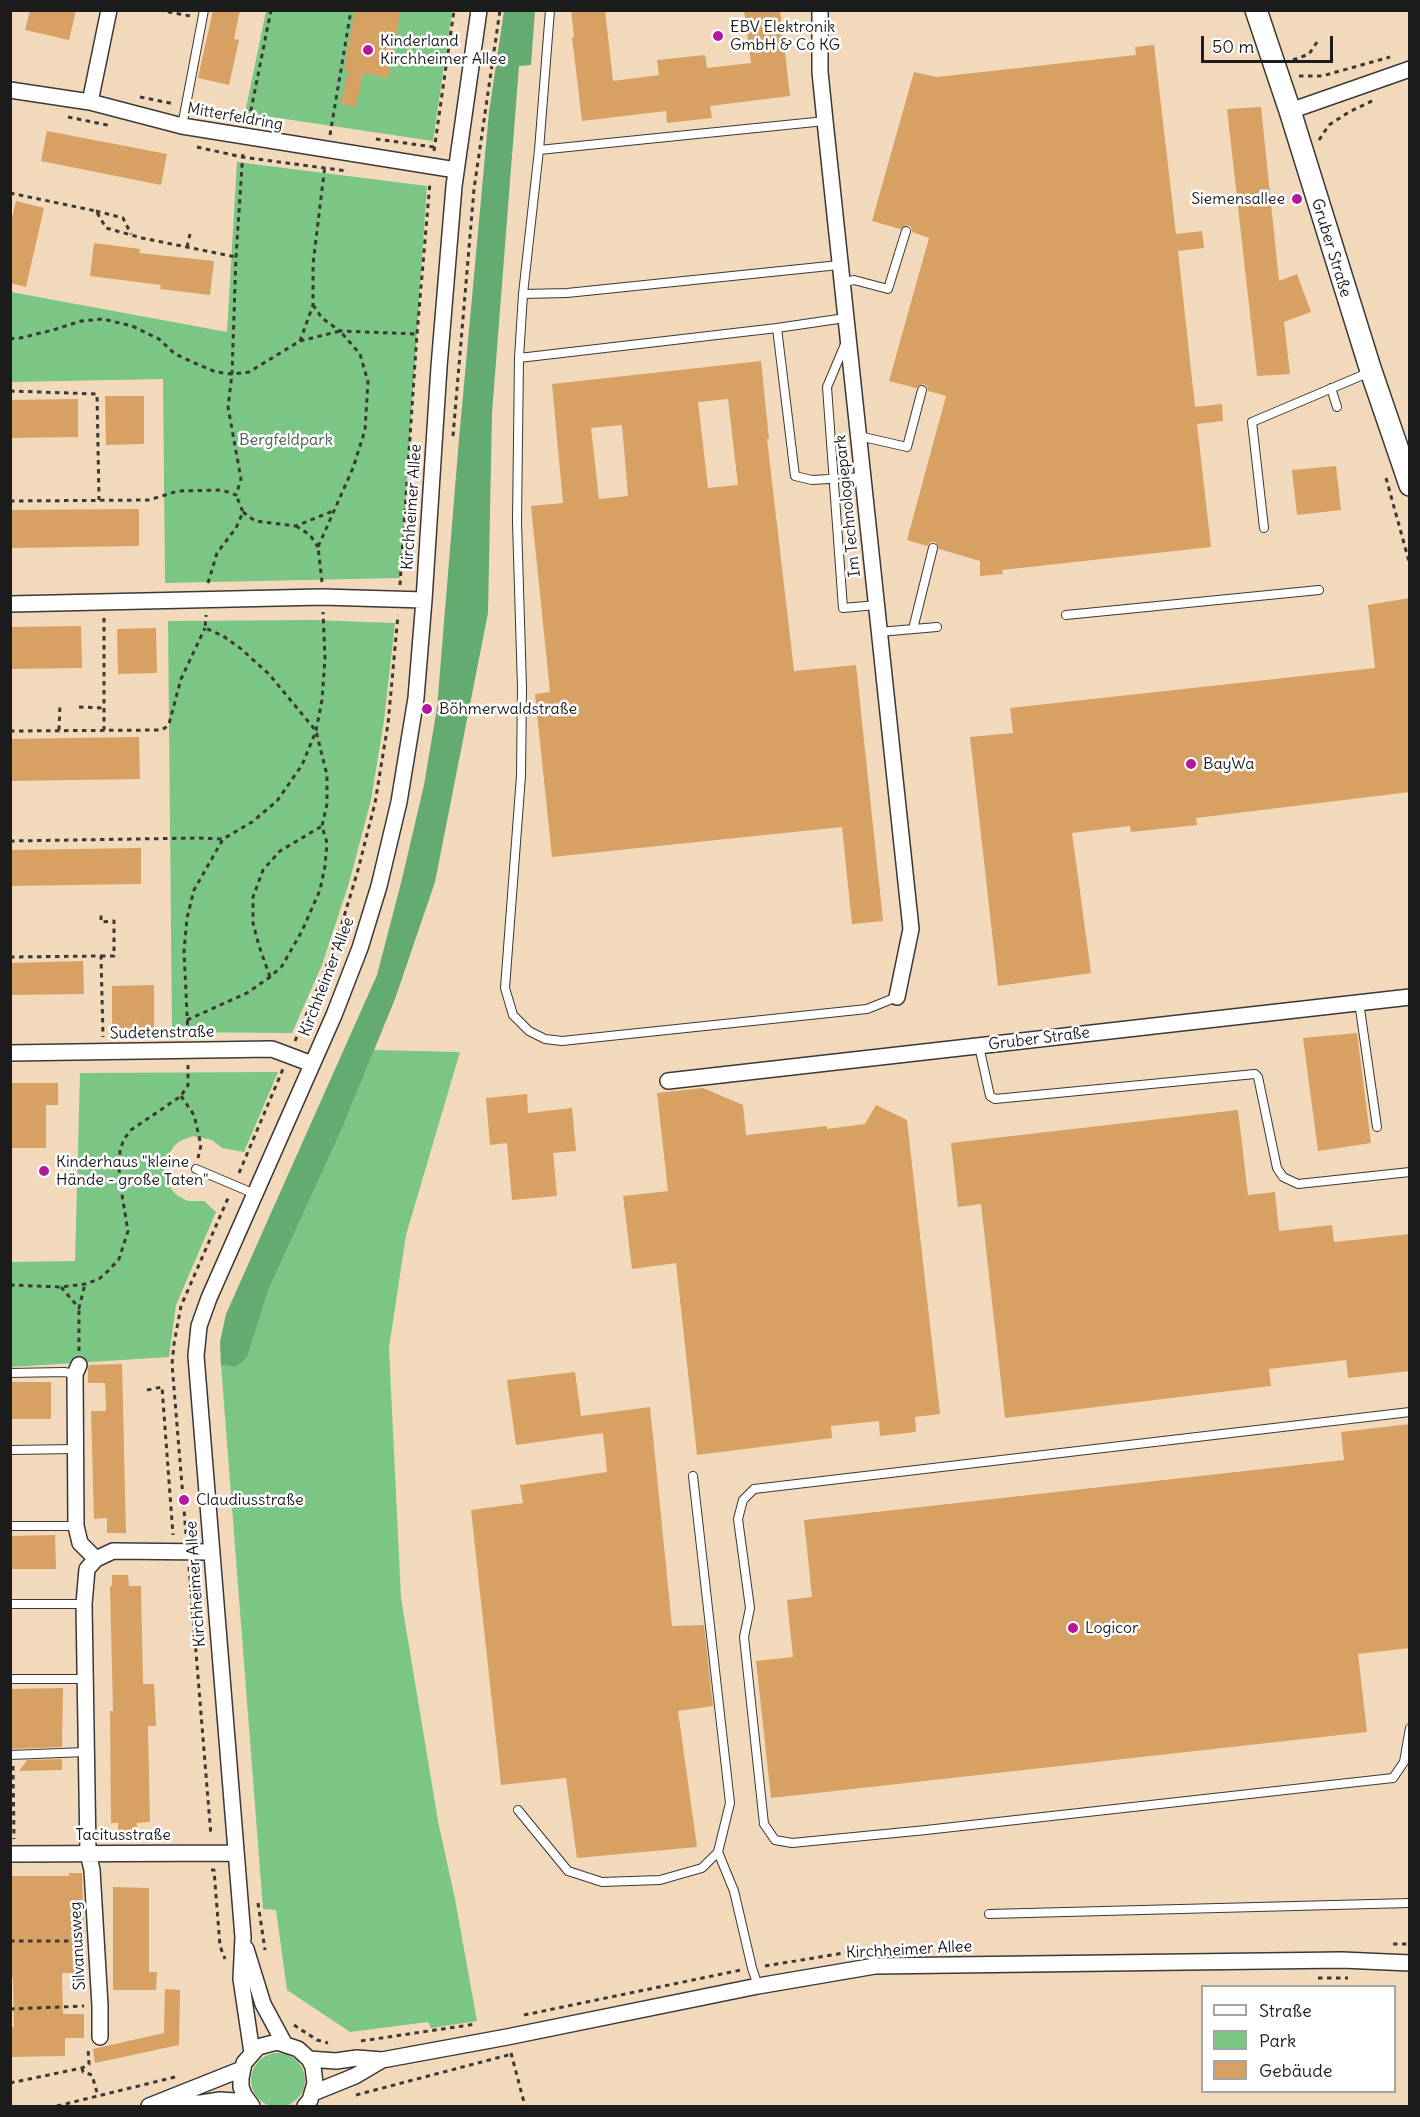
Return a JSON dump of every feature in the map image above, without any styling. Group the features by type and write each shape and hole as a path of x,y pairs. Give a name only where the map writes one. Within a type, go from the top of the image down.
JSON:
{"street":[{"path":"90,102 110,10"},
{"name":"Kirchheimer Allee","path":"252,2053 241,1979 243,1937 196,1356 199,1326 209,1298 334,1015 360,948 382,875 399,802 414,717 439,367 456,170 479,10"},
{"name":"Im Technologiepark","path":"820,10 820,72 839,266 911,929 897,996"},
{"name":"Gruber Straße","path":"1256,10 1371,371 1410,485"},
{"path":"1290,111 1410,69"},
{"name":"Mitterfeldring","path":"10,90 90,102 182,126 456,170"},
{"path":"10,604 322,597 424,600"},
{"name":"Gruber Straße","path":"668,1081 1410,997"},
{"name":"Sudetenstraße","path":"10,1053 272,1049 312,1064"},
{"path":"77,1370 76,1526 80,1542 96,1558"},
{"path":"88,1853 84,1604 87,1569 96,1558 113,1551 212,1551"},
{"name":"Silvanusweg","path":"88,1853 92,1870 100,2037"},
{"name":"Tacitusstraße","path":"10,1854 236,1853"},
{"name":"Kirchheimer Allee","path":"243,1937 263,2004 284,2043"},
{"name":"Kirchheimer Allee","path":"309,2059 382,2060 758,1986 875,1966 1342,1960 1410,1963"},
{"path":"251,2104 241,2086 242,2069 252,2053 264,2045 277,2042 298,2049 309,2059 315,2074 313,2092 305,2106"},
{"name":"Kirchheimer Allee","path":"313,2092 355,2076 382,2060"},
{"path":"155,2105 242,2069"},
{"path":"155,2105 220,2100 251,2104"}],"lane":[{"path":"550,10 519,358 517,522 522,688 521,776 504,988 513,1015 529,1031 545,1039 562,1041 867,1009 897,996"},
{"path":"182,126 203,15"},
{"path":"539,150 825,121"},
{"path":"841,283 854,280 888,289 906,231"},
{"path":"523,294 567,293 839,266"},
{"path":"519,358 845,318"},
{"path":"777,328 795,476 812,480 863,477"},
{"path":"848,337 827,387 843,608 877,605"},
{"path":"1264,528 1252,422 1371,371"},
{"path":"1330,388 1337,407"},
{"path":"859,436 907,447 922,390"},
{"path":"913,629 933,548"},
{"path":"1066,615 1319,590"},
{"path":"879,632 938,627"},
{"path":"1359,1002 1377,1127"},
{"path":"979,1046 990,1096 995,1099 1255,1074 1277,1168 1283,1177 1298,1184 1410,1172"},
{"path":"196,1169 255,1194"},
{"path":"10,1374 77,1370"},
{"path":"1410,1412 754,1489 744,1500 738,1519 750,1608 744,1637 764,1824 775,1840 792,1843 926,1830 1393,1778 1404,1762 1410,1728"},
{"path":"10,1450 76,1449"},
{"path":"518,1810 568,1871 602,1881 660,1880 702,1868 718,1852 730,1803 693,1476"},
{"path":"10,1526 76,1526"},
{"path":"10,1604 84,1604"},
{"path":"10,1680 85,1679"},
{"path":"12,1755 86,1752"},
{"path":"718,1852 734,1891 758,1986"},
{"path":"989,1914 1410,1903"}],"path":[{"path":"159,10 203,15"},
{"path":"271,10 242,157 232,374 228,407 241,479 236,495 243,512 255,521 296,526 335,511"},
{"path":"300,342 313,305 313,264 327,150 351,10"},
{"path":"186,1534 172,1364 181,1306 320,983 340,930 375,803 388,724 432,166 454,10"},
{"path":"1288,62 1309,54 1319,39"},
{"path":"1299,76 1322,76 1398,54"},
{"path":"140,97 272,122"},
{"path":"1319,141 1329,125 1349,112 1379,98"},
{"path":"330,133 341,134"},
{"path":"376,139 434,147"},
{"path":"10,193 123,218 132,235"},
{"path":"96,211 106,228 236,257"},
{"path":"187,247 190,234"},
{"path":"10,841 223,839 243,828 277,801 302,765 316,731 322,700 324,658 318,547 335,511 365,430 369,382 360,354 340,331 322,318 313,305"},
{"path":"10,338 16,339 81,321 103,319 132,326 159,339 175,354 216,372 232,374 249,372 300,342 340,331 417,334"},
{"path":"10,391 97,394 99,500"},
{"path":"10,501 149,500 178,491 222,490 236,495"},
{"path":"10,731 165,729 169,724 181,679 206,628 203,599 217,553 236,528 243,512"},
{"path":"296,526 310,536 318,547"},
{"path":"104,618 104,730"},
{"path":"187,1020 247,993 282,966 302,931 320,890 327,843 322,826 327,804 327,775 316,731 269,674 240,648 206,628"},
{"path":"59,730 60,704"},
{"path":"79,708 104,708"},
{"path":"270,977 253,923 253,897 263,870 280,851 322,826"},
{"path":"10,1285 61,1287 85,1284 99,1279 119,1259 128,1231 119,1178 119,1163 124,1139 131,1130 181,1096 188,1085 189,1051 184,951 187,918 194,890 223,839"},
{"path":"10,957 114,956 114,921 101,922 101,912"},
{"path":"101,956 103,1038"},
{"path":"181,1096 194,1115 201,1145 196,1169"},
{"path":"77,1370 79,1308 85,1284"},
{"path":"61,1287 79,1308"},
{"path":"147,1390 162,1387 173,1534"},
{"path":"189,1568 211,1836"},
{"path":"12,1755 14,1839"},
{"path":"214,1870 220,1946 226,1967"},
{"path":"10,1941 95,1941"},
{"path":"1309,1978 1356,1978"},
{"path":"10,2009 100,2006"},
{"path":"270,2019 282,2015 317,2040 333,2044"},
{"path":"355,2042 478,2024"},
{"path":"10,2083 82,2068 88,2064 88,2048 100,2037"},
{"path":"507,2037 525,2106"},
{"path":"345,2097 523,2052"},
{"path":"82,2068 83,2072 92,2075 98,2096"},
{"path":"57,2106 182,2075"}],"green space":[{"name":"Kinderland Kirchheimer Allee","path":"266,11 452,11 433,141 245,113"},
{"path":"504,11 535,11 531,65 519,66 492,413 488,613 435,882 395,999 341,1131 268,1291 247,1358 236,1367 221,1365 220,1342 226,1314 377,975 424,785 437,708 489,112"},
{"name":"Bergfeldpark","path":"237,162 427,186 400,578 165,583 163,379 11,382 11,292 227,332"},
{"path":"315,620 395,623 384,721 371,800 349,883 322,965 292,1033 172,1032 168,621"},
{"path":"374,1050 460,1052 406,1235 389,1348 401,1598 438,1821 477,2021 431,2028 428,2022 350,2032 287,1990 276,1910 263,1909 221,1365 236,1367 247,1358 268,1291 341,1131"},
{"path":"278,1072 244,1152 222,1148 212,1140 193,1136 174,1146 166,1159 165,1175 171,1189 188,1201 204,1201 216,1212 176,1305 169,1357 11,1367 10,1262 75,1261 80,1073"},
{"path":"278,2053 288,2055 297,2061 303,2070 305,2080 303,2090 297,2099 288,2105 278,2107 268,2105 259,2099 253,2090 251,2080 253,2070 259,2061 268,2055"}],"building":[{"path":"30,10 76,10 69,40 25,30"},
{"path":"213,10 240,10 234,39 239,40 229,85 198,78"},
{"path":"355,10 401,10 388,78 363,73 356,107 341,104 348,70 344,69"},
{"path":"571,10 605,10 613,81 659,75 657,60 705,55 707,68 751,63 744,10 780,10 790,96 710,106 712,118 667,123 666,111 582,121"},
{"path":"1154,45 1176,234 1202,231 1204,248 1178,251 1195,407 1222,404 1223,421 1197,424 1211,547 1002,570 1003,574 980,576 980,561 939,549 935,542 927,546 907,540 946,396 928,391 927,386 923,384 916,388 889,381 929,238 912,232 911,227 907,225 900,229 872,221 914,72 937,77 1136,55 1135,47"},
{"path":"1261,107 1279,281 1297,274 1311,312 1284,322 1290,374 1257,376 1227,109"},
{"path":"47,131 167,154 161,185 41,161"},
{"path":"16,201 44,208 26,287 10,283 10,226"},
{"path":"94,243 140,249 139,253 214,261 210,295 160,289 161,285 90,276"},
{"path":"761,361 769,439 767,439 794,671 856,665 883,921 852,924 842,827 552,857 535,694 550,692 531,506 563,503 552,384","holes":["728,399 738,485 708,488 698,402","622,425 628,496 599,499 591,428"]},
{"path":"105,396 144,396 144,444 106,445"},
{"path":"78,399 78,437 10,438 10,400"},
{"path":"1336,466 1341,510 1297,515 1292,470"},
{"path":"139,509 139,546 10,548 10,510"},
{"name":"BayWa","path":"1410,598 1410,792 1196,818 1197,825 1131,832 1130,826 1072,833 1091,973 998,986 970,737 1013,733 1010,708 1375,668 1368,605"},
{"path":"81,626 82,668 10,669 10,627"},
{"path":"156,628 157,673 118,674 117,629"},
{"path":"139,737 140,779 10,781 10,739"},
{"path":"141,848 141,884 10,886 10,850"},
{"path":"83,961 84,994 10,995 10,963"},
{"path":"154,985 154,1030 112,1030 112,986"},
{"path":"1357,1033 1371,1143 1318,1151 1303,1038"},
{"path":"10,1083 58,1083 58,1105 46,1105 46,1148 10,1148"},
{"path":"703,1088 743,1105 746,1135 865,1124 876,1105 907,1120 940,1414 915,1417 916,1432 880,1436 879,1421 831,1426 832,1438 697,1455 676,1263 632,1269 623,1196 668,1191 657,1093"},
{"path":"527,1094 528,1113 572,1108 576,1151 553,1153 557,1196 512,1200 507,1143 490,1145 486,1098"},
{"path":"1238,1110 1248,1195 1275,1192 1279,1231 1332,1225 1334,1242 1410,1234 1410,1371 1348,1378 1346,1360 1269,1369 1271,1386 1005,1418 981,1204 958,1207 951,1143"},
{"path":"122,1364 126,1533 107,1533 107,1518 94,1519 91,1411 106,1411 105,1383 88,1383 88,1369 89,1365"},
{"path":"575,1372 581,1416 650,1407 672,1626 704,1625 713,1706 678,1711 697,1847 577,1858 566,1778 501,1785 471,1510 523,1503 520,1485 607,1472 603,1433 516,1445 507,1380"},
{"path":"10,1382 51,1382 51,1419 10,1419"},
{"name":"Logicor","path":"1410,1424 1410,1648 1358,1654 1367,1732 771,1798 756,1661 793,1657 787,1600 812,1597 804,1520 1344,1460 1341,1432"},
{"path":"55,1535 56,1569 10,1569 10,1536"},
{"path":"112,1575 128,1575 129,1586 141,1586 143,1684 154,1684 156,1726 148,1726 150,1822 137,1823 137,1834 118,1834 118,1823 111,1823 110,1711 113,1711 110,1586 112,1586"},
{"path":"63,1688 62,1747 10,1749 10,1689"},
{"path":"62,1759 62,1770 19,1771 27,1760"},
{"path":"69,1873 82,1873 84,1936 82,1936 82,1973 62,1973 63,2014 84,2014 84,2038 65,2038 65,2056 10,2057 10,2027 14,2027 13,1978 10,1978 10,1876 69,1876"},
{"path":"113,1887 149,1888 149,1972 157,1972 156,1990 113,1990"},
{"path":"165,1989 180,1990 179,2045 95,2063 93,2049 164,2033"}],"place":[{"name":"EBV Elektronik GmbH & Co KG","path":"718,36"},
{"name":"Kinderland Kirchheimer Allee","path":"368,50"},
{"name":"Siemensallee","path":"1297,199"},
{"name":"Böhmerwaldstraße","path":"427,709"},
{"name":"BayWa","path":"1191,764"},
{"name":"Kinderhaus \"kleine Hände - große Taten\"","path":"44,1171"},
{"name":"Claudiusstraße","path":"184,1500"},
{"name":"Logicor","path":"1073,1628"}]}
